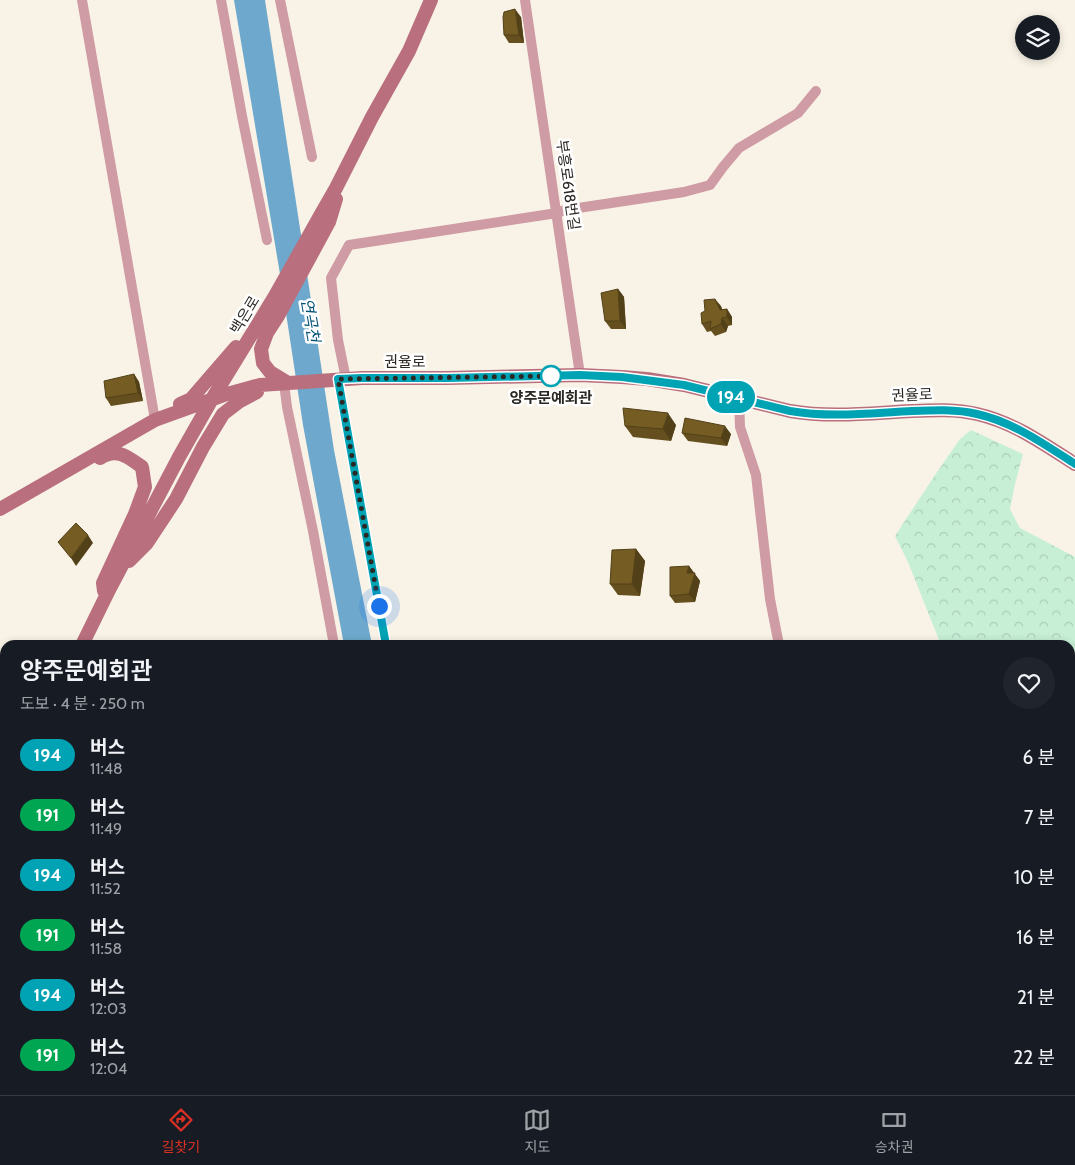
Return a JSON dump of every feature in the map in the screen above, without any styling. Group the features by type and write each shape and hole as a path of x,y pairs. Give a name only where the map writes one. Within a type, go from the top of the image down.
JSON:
{"main road":[{"name":"백은로","path":"84,640 179,457 212,399 272,314 275,296 324,219 336,188 372,117 409,51 431,0"},
{"path":"284,383 270,372 263,363 261,350 272,314 324,219"},
{"path":"0,509 88,459 155,417 191,399 272,314"},
{"name":"권율로","path":"284,383 342,379 580,375 647,379 684,385 790,411 817,414 953,410 976,413 1015,427 1075,464"},
{"path":"155,417 260,385 284,383"},
{"path":"120,570 148,543 176,499 203,447 223,414 240,401 284,383"},
{"path":"30,492 83,468 104,455 115,452 142,466 145,487 135,514 103,583 105,598"}],"street":[{"path":"82,0 155,417"},
{"path":"221,0 267,240"},
{"path":"280,0 312,157"},
{"name":"부흥로618번길","path":"526,0 580,375"},
{"path":"385,640 342,379 331,278 349,245 684,192 710,185 722,167 739,148 798,113 816,91"},
{"path":"284,383 287,407 333,640"},
{"path":"739,399 740,427 756,475 770,599 778,640"}],"green space":[{"path":"971,430 1023,454 1010,509 1020,528 1075,557 1075,640 939,640 908,562 895,536 960,439"}],"water":[{"name":"연곡천","path":"234,0 265,0 334,450 371,640 343,640 303,425 281,280"}],"building":[{"path":"515,9 519,35 504,35 504,12"},
{"path":"618,289 620,321 605,321 601,293"},
{"path":"715,299 720,310 727,309 727,317 722,318 721,324 710,329 711,321 702,324 701,313 705,311 704,300"},
{"path":"134,374 138,393 106,398 104,381"},
{"path":"623,408 668,413 663,429 625,426"},
{"path":"685,418 725,426 721,438 682,433"},
{"path":"76,523 88,535 71,558 58,542"},
{"path":"636,549 632,584 610,584 612,550"},
{"path":"689,566 687,573 695,573 689,594 670,596 670,567"}],"bus line":[{"name":"194","path":"385,640 338,379 580,375 622,377 684,385 804,413 836,414 953,410 976,413 1015,427 1075,464"}],"place":[{"name":"양주문예회관","path":"551,376"}],"route":[{"path":"379,606 338,379 551,376"}]}
